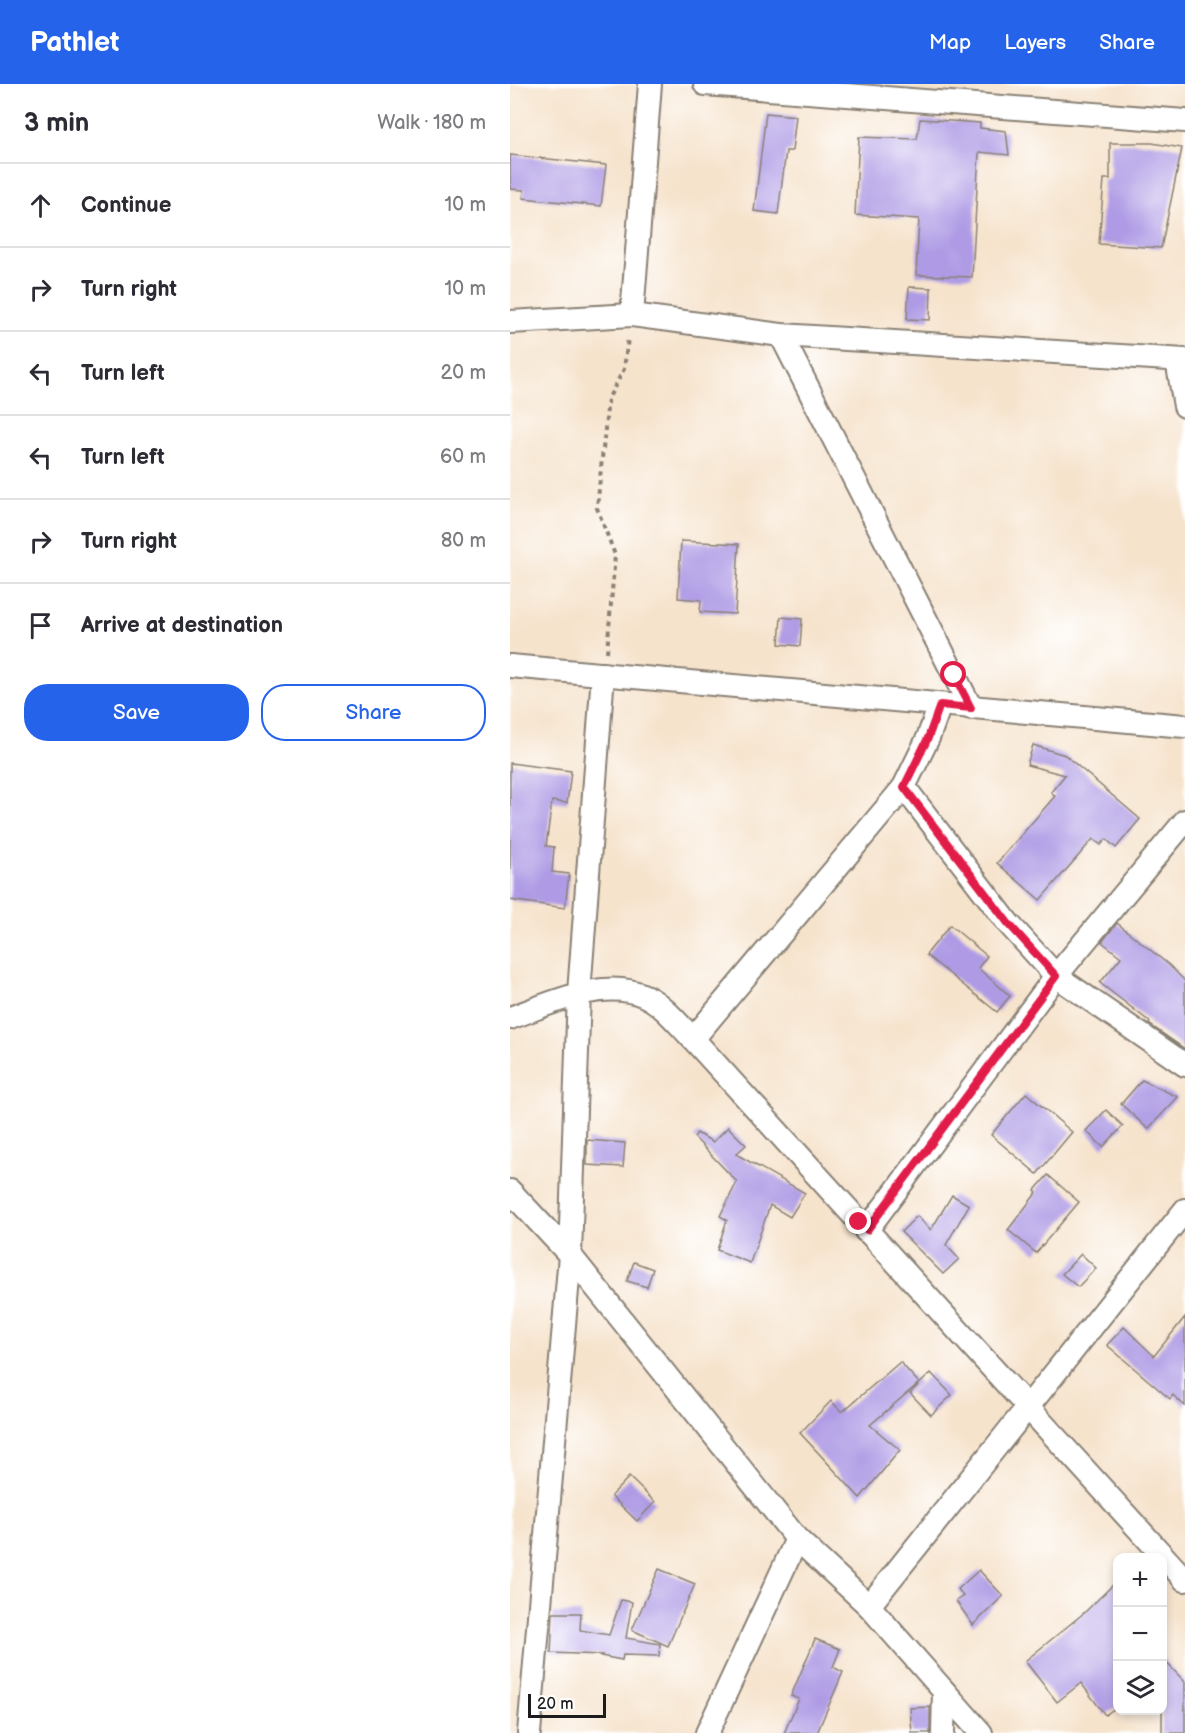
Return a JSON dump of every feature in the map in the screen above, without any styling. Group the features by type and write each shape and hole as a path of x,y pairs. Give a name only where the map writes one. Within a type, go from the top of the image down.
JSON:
{"street":[{"path":"632,315 650,84"},
{"path":"705,84 1185,121"},
{"path":"510,322 632,315 781,334 1181,360 1185,406"},
{"path":"781,334 971,708"},
{"path":"510,666 1185,726"},
{"path":"529,1733 570,1255 579,993 604,674"},
{"path":"693,1039 904,787 928,738 940,705"},
{"path":"904,787 1008,923 1056,976 1185,1065"},
{"path":"867,1230 1056,976 1185,820"},
{"path":"510,1018 579,993 600,988 645,996 663,1009 693,1039 1185,1580"},
{"path":"510,1191 570,1255 797,1539 869,1606 981,1733"},
{"path":"869,1606 1185,1210"},
{"path":"707,1733 797,1539"},
{"path":"943,1733 944,1691"}],"path":[{"path":"604,674 615,555 597,508 608,399 624,369 632,315"}],"building":[{"path":"766,113 796,116 792,151 786,151 778,214 754,211"},
{"path":"920,119 980,123 980,128 1006,131 1009,155 979,152 972,277 916,275 919,219 855,215 859,137 917,139"},
{"path":"1110,143 1152,143 1182,148 1161,248 1099,244 1104,179 1110,179"},
{"path":"510,155 606,165 601,206 523,198 524,190 510,189"},
{"path":"909,287 931,288 930,320 907,319"},
{"path":"681,541 739,544 735,614 700,612 701,600 678,598"},
{"path":"781,617 802,619 800,646 779,644"},
{"path":"1033,745 1065,755 1140,819 1116,848 1106,839 1101,845 1093,839 1040,900 997,863 1055,796 1051,792 1065,775 1027,765"},
{"path":"510,763 571,771 567,803 552,801 546,846 554,847 552,872 569,874 565,908 510,900"},
{"path":"1117,923 1185,981 1185,1049 1149,1024 1150,1022 1100,983 1121,957 1102,942"},
{"path":"950,925 987,956 978,968 1010,996 997,1012 926,955"},
{"path":"1142,1080 1178,1097 1148,1129 1121,1104"},
{"path":"1026,1093 1072,1132 1037,1174 991,1135"},
{"path":"1106,1110 1123,1126 1103,1147 1086,1131"},
{"path":"728,1127 746,1145 736,1154 805,1193 790,1217 770,1205 750,1263 717,1250 727,1220 720,1216 737,1182 694,1137 697,1133 713,1142"},
{"path":"587,1140 625,1143 623,1167 587,1165"},
{"path":"1048,1175 1079,1202 1036,1253 1008,1230"},
{"path":"952,1195 969,1205 946,1245 959,1259 943,1274 901,1232 917,1216 931,1230"},
{"path":"1081,1254 1096,1268 1078,1287 1062,1274"},
{"path":"634,1262 653,1269 647,1287 627,1281"},
{"path":"1185,1317 1185,1406 1173,1395 1170,1399 1107,1345 1124,1327 1154,1356"},
{"path":"900,1362 919,1383 870,1425 900,1450 860,1498 800,1433 831,1401 842,1412"},
{"path":"931,1373 952,1395 931,1415 910,1393"},
{"path":"629,1477 655,1502 637,1521 611,1496"},
{"path":"659,1569 695,1584 668,1646 632,1630"},
{"path":"979,1570 1003,1596 973,1625 956,1601 963,1596 958,1589"},
{"path":"1113,1585 1113,1709 1105,1715 1081,1683 1057,1702 1025,1661 1085,1612"},
{"path":"621,1600 632,1602 626,1638 660,1644 659,1656 623,1655 622,1660 602,1655 551,1653 553,1613 581,1613 580,1630 609,1635"},
{"path":"815,1639 840,1649 833,1667 843,1672 817,1733 784,1733 799,1699 791,1696"},
{"path":"1167,1663 1185,1682 1185,1733 1162,1733 1162,1715 1167,1715"},
{"path":"930,1707 930,1733 912,1733 910,1708"}],"route":[{"path":"859,1222 867,1230 1056,976 1008,923 904,787 928,738 940,705 971,708 954,675"}]}
